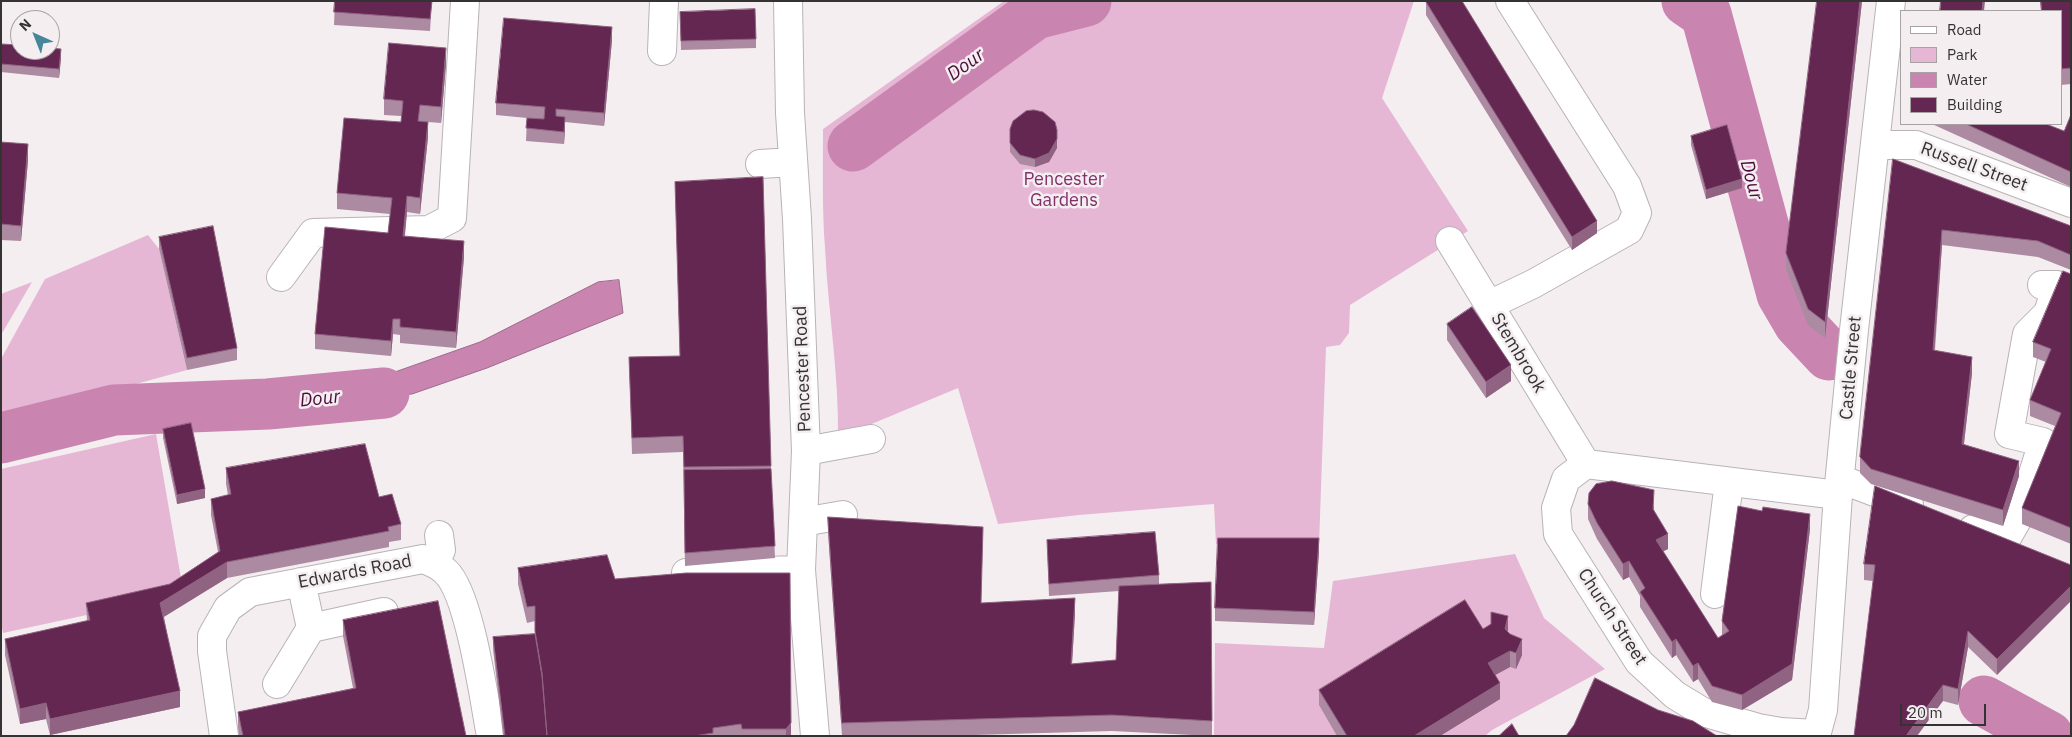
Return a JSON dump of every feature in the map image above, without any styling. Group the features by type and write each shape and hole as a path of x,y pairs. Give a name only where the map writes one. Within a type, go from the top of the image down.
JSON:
{"street":[{"path":"281,277 313,233 429,230 452,218 465,1"},
{"path":"662,51 664,1"},
{"name":"Pencester Road","path":"788,1 790,100 806,450 801,570 815,736"},
{"path":"1489,305 1533,284 1629,230 1637,213 1627,186 1510,1"},
{"name":"Castle Street","path":"1816,735 1823,710 1828,664 1839,487 1854,330 1891,1"},
{"name":"Russell Street","path":"1875,145 1916,145 2071,203"},
{"path":"760,164 794,167"},
{"name":"Stembrook","path":"1450,242 1586,464"},
{"path":"1586,464 1729,482 1839,487 1941,517 2005,541 2020,515 2043,442 2009,434 2027,334 2048,313 2057,285 2042,285"},
{"path":"806,450 872,439"},
{"name":"Church Street","path":"1586,464 1566,479 1556,508 1558,534 1639,662 1675,695 1703,712 1758,728 1816,735"},
{"path":"1715,594 1729,482"},
{"path":"803,522 843,515"},
{"path":"435,563 441,550 439,535"},
{"name":"Edwards Road","path":"224,736 212,651 212,636 228,608 250,592 423,559 435,563 447,572 455,584 464,605 491,736"},
{"path":"686,573 801,570"},
{"path":"276,684 311,628 301,582"},
{"path":"311,628 384,612"}],"green space":[{"name":"Pencester Gardens","path":"1004,1 1414,1 1382,98 1468,231 1350,305 1349,333 1340,345 1326,347 1319,545 1216,544 1214,504 998,524 958,388 838,438 837,390 824,233 823,129"},
{"path":"148,235 159,249 187,370 1,421 1,359 45,279"},
{"path":"32,282 1,335 1,294"},
{"path":"156,434 181,578 161,599 3,633 1,623 1,469"},
{"path":"1515,554 1544,618 1605,669 1492,730 1485,736 1214,736 1215,643 1324,648 1333,581"}],"water":[{"path":"619,280 623,313 487,368 412,394 114,410 1,440 1,419 167,386 392,373 480,342 598,282"}],"building":[{"path":"335,1 432,1 430,19 334,12"},
{"path":"1427,1 1462,1 1597,221 1572,237"},
{"path":"1817,1 1860,1 1825,322 1808,309 1786,253"},
{"path":"1941,1 1983,1 1982,10 1940,10"},
{"path":"2041,1 2071,1 2071,68 2062,69 2062,10 2042,10"},
{"path":"755,9 756,39 681,41 680,12"},
{"path":"504,18 612,27 604,113 556,109 556,116 565,117 564,132 526,128 527,118 544,119 545,107 496,103"},
{"path":"389,43 446,48 441,107 420,105 418,121 428,122 420,198 407,196 403,236 464,241 456,332 400,327 400,319 393,319 391,341 315,334 325,227 388,233 392,198 337,193 344,118 401,122 403,101 384,99"},
{"path":"1,44 10,44 10,60 60,60 59,69 1,64"},
{"path":"1026,111 1043,112 1055,122 1057,130 1057,139 1049,153 1035,159 1020,155 1010,143 1010,129 1013,121"},
{"path":"2071,115 2071,172 1968,125 2049,125 2064,131"},
{"path":"1727,125 1742,179 1706,190 1691,136"},
{"path":"1,142 28,144 21,226 1,224"},
{"path":"1893,159 2071,226 2071,255 2038,241 1942,230 1933,350 1972,357 1962,444 2019,461 2003,510 1871,469 1860,457"},
{"path":"763,177 771,466 684,467 683,436 632,438 629,357 680,356 675,182"},
{"path":"213,226 237,348 187,358 159,237"},
{"path":"2063,271 2071,274 2071,528 2022,508 2061,413 2030,400 2051,349 2033,342"},
{"path":"1472,307 1511,365 1486,382 1447,324"},
{"path":"191,423 205,489 177,495 163,429"},
{"path":"365,444 379,497 392,494 401,524 388,527 389,531 227,562 160,603 180,691 50,719 46,703 20,709 5,639 90,620 86,603 170,584 220,551 211,499 231,494 226,468"},
{"path":"771,469 775,546 685,553 684,470"},
{"path":"1612,481 1654,490 1653,509 1668,534 1656,540 1718,638 1729,631 1722,621 1738,506 1762,511 1763,507 1810,514 1792,664 1742,695 1712,686 1698,663 1693,666 1676,639 1672,642 1640,592 1645,588 1629,561 1623,564 1597,523 1588,504 1589,493 1596,484"},
{"path":"1875,486 2071,565 2071,586 1997,659 1968,631 1958,689 1943,685 1906,736 1854,736 1875,565 1864,564"},
{"path":"828,517 983,527 981,603 1075,598 1071,664 1116,660 1119,586 1211,582 1212,721 1112,715 842,723"},
{"path":"1155,532 1159,575 1049,584 1047,540"},
{"path":"1218,538 1319,538 1314,612 1215,608"},
{"path":"607,555 615,579 686,573 790,573 791,723 786,729 742,729 741,724 713,728 713,733 694,736 547,736 542,673 535,631 535,606 527,607 518,568"},
{"path":"1465,600 1483,629 1491,624 1491,612 1508,616 1505,629 1510,634 1522,639 1516,653 1510,651 1488,663 1500,683 1414,736 1347,736 1319,690"},
{"path":"438,601 466,736 243,736 238,712 356,688 343,620"},
{"path":"535,634 542,676 547,736 505,736 493,637"},
{"path":"1595,678 1658,710 1693,721 1717,736 1566,736 1574,725"},
{"path":"1512,724 1519,736 1499,736"}],"waterway":[{"name":"Dour","path":"853,146 1035,14 1086,1"},
{"name":"Dour","path":"1687,1 1706,14 1782,294 1799,323 1829,355"},
{"name":"Dour","path":"1,438 114,410 268,404 384,393"},
{"name":"Dour","path":"1984,701 2048,736"}]}
